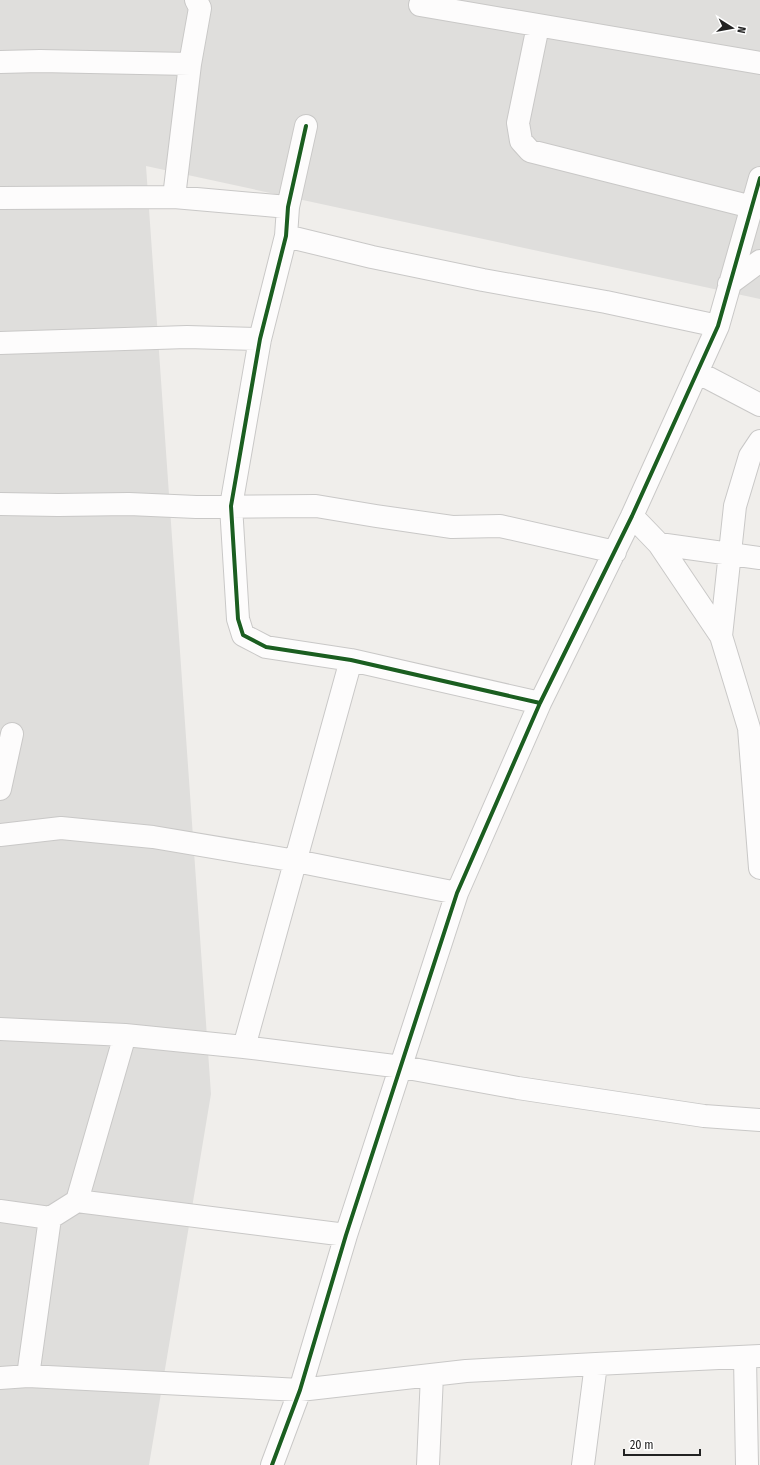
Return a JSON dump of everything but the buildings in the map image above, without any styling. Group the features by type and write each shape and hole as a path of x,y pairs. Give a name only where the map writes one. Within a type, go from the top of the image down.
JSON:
{"street":[{"path":"174,197 190,64 200,8 196,0"},
{"path":"420,5 760,64"},
{"path":"538,26 518,123 521,141 530,151 752,207"},
{"path":"0,62 40,61 190,64"},
{"path":"306,126 288,207 286,236 260,339 231,506 238,619 243,635 266,647 351,660 540,703"},
{"path":"272,1465 300,1390 346,1235 402,1067 457,892 540,703 632,516 718,326 760,178"},
{"path":"0,198 174,197 288,207"},
{"path":"286,236 372,257 468,277 606,302 718,326"},
{"path":"729,284 760,261"},
{"path":"0,343 187,337 260,339"},
{"path":"697,372 760,405"},
{"path":"721,636 735,506 750,456 760,441"},
{"path":"0,504 129,504 196,507 316,506 452,527 500,526 614,552"},
{"path":"632,516 659,544 721,636 749,728 760,868"},
{"path":"659,544 760,558"},
{"path":"244,1046 351,660"},
{"path":"0,789 12,734"},
{"path":"0,835 61,828 153,837 296,861 457,892"},
{"path":"0,1029 125,1035 244,1046 402,1067 518,1088 696,1115 760,1120"},
{"path":"77,1201 125,1035"},
{"path":"0,1211 50,1218 77,1201 346,1235"},
{"path":"28,1376 50,1218"},
{"path":"0,1378 28,1376 300,1390 466,1371 752,1357 747,1465"},
{"path":"583,1465 596,1364"},
{"path":"428,1465 432,1375"}],"shaded area":[{"path":"0,0 760,0 760,299 146,166 211,1094 149,1465 0,1465"}],"cycle path":[{"path":"306,126 288,207 286,236 260,339 231,506 238,619 243,635 266,647 351,660 540,703"},
{"path":"272,1465 300,1390 346,1235 457,893 540,703 632,516 718,326 760,178"}]}
